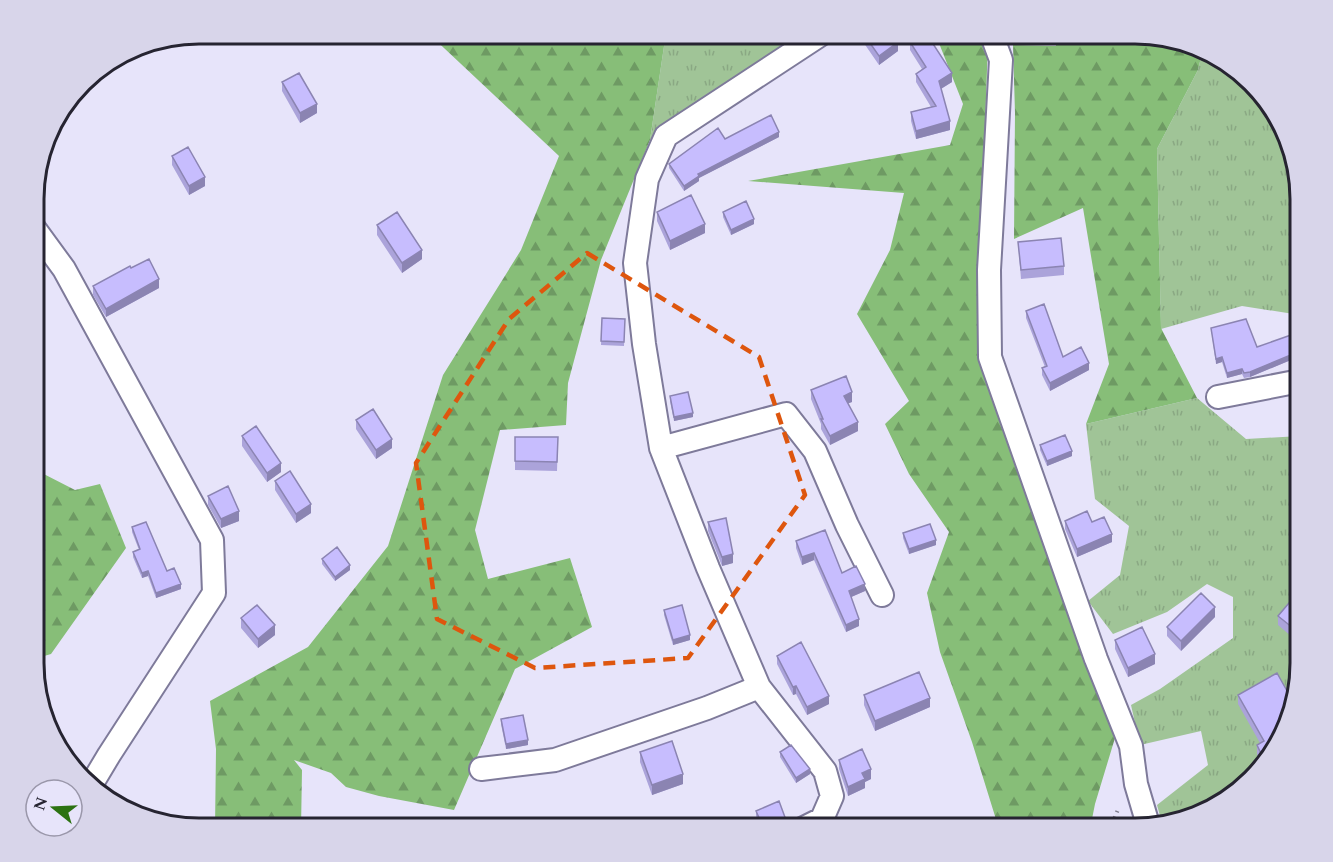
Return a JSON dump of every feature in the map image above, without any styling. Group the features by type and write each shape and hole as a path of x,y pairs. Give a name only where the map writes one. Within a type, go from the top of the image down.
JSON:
{"street":[{"path":"808,43 666,136 647,179 635,263 644,344 661,448 708,568 759,687 825,771 832,796 822,818"},
{"path":"995,43 1001,60 989,270 990,357 1096,659 1131,746 1136,784 1146,818"},
{"path":"43,240 64,269 212,540 214,593 95,779"},
{"path":"1218,396 1289,383"},
{"path":"661,448 786,414 815,452 847,525 882,595"},
{"path":"481,769 555,760 707,708 759,687"}],"highlighted area":[{"path":"587,253 759,357 805,495 688,658 535,668 437,619 416,463 509,319"}],"green space":[{"path":"439,43 665,43 650,140 601,260 568,383 566,425 500,430 475,530 488,579 570,558 592,627 515,669 454,810 379,796 346,787 331,773 294,760 302,770 301,818 215,818 216,749 210,701 308,647 388,546 443,375 521,250 559,156"},
{"path":"665,43 792,43 792,45 650,140"},
{"path":"939,43 988,43 978,326 999,416 1067,589 1115,738 1092,818 996,818 940,652 927,593 949,532 909,474 885,424 909,401 857,314 890,250 904,193 748,181 950,145 963,104"},
{"path":"1056,43 1134,43 1175,49 1201,58 1198,70 1157,149 1161,328 1197,398 1086,424 1109,364 1083,208 1014,239 1013,45 1056,46"},
{"path":"1201,58 1229,76 1257,104 1278,139 1289,188 1289,313 1242,306 1161,329 1157,149 1198,70"},
{"path":"1197,398 1246,439 1289,437 1289,674 1287,694 1281,713 1274,732 1263,750 1244,773 1203,803 1165,816 1160,816 1157,805 1208,765 1201,731 1140,745 1131,705 1160,689 1233,638 1233,597 1207,584 1167,612 1113,634 1088,601 1120,575 1129,526 1095,499 1086,424"},
{"path":"43,474 75,490 100,484 126,548 51,654 43,656"}],"building":[{"path":"870,43 897,43 879,56"},
{"path":"911,43 932,43 952,73 939,81 950,121 916,131 911,112 936,106 916,74 926,67"},
{"path":"299,73 317,104 300,113 282,82"},
{"path":"771,115 779,132 698,174 699,176 684,186 669,164 718,128 725,139"},
{"path":"188,147 205,177 189,186 172,156"},
{"path":"691,195 705,224 670,241 657,212"},
{"path":"746,201 754,219 731,230 723,212"},
{"path":"397,212 422,250 402,263 377,225"},
{"path":"1061,238 1064,266 1021,270 1018,242"},
{"path":"149,259 159,279 106,309 93,286 130,266 131,268"},
{"path":"1044,304 1063,357 1081,347 1089,363 1050,383 1042,368 1047,366 1026,311"},
{"path":"602,318 625,319 624,342 601,341"},
{"path":"1246,319 1257,347 1289,336 1289,356 1250,372 1244,373 1242,369 1227,373 1222,357 1216,359 1211,328"},
{"path":"846,376 852,392 844,396 858,422 830,436 821,419 823,419 811,390"},
{"path":"688,392 693,413 674,417 670,396"},
{"path":"373,409 392,439 376,450 356,420"},
{"path":"256,426 281,463 267,473 242,436"},
{"path":"1065,435 1072,451 1047,461 1040,445"},
{"path":"515,437 558,437 557,462 515,461"},
{"path":"290,471 311,504 296,514 275,481"},
{"path":"228,486 239,511 221,519 208,496"},
{"path":"1087,511 1092,522 1104,517 1112,534 1077,549 1065,521"},
{"path":"726,518 733,554 722,557 708,522"},
{"path":"146,522 167,571 174,568 181,584 156,593 148,571 142,573 133,552 140,549 132,527"},
{"path":"930,524 936,540 909,549 903,533"},
{"path":"825,530 842,573 856,566 865,584 849,591 859,619 846,625 814,553 802,557 796,541"},
{"path":"337,547 350,565 335,577 322,559"},
{"path":"1201,593 1215,607 1181,641 1167,627"},
{"path":"1289,603 1289,625 1278,616"},
{"path":"257,605 275,625 258,639 241,618"},
{"path":"682,605 690,635 673,640 664,610"},
{"path":"1142,627 1155,654 1128,668 1115,640"},
{"path":"801,642 829,696 807,707 796,686 793,687 777,656"},
{"path":"919,672 930,698 875,721 864,695"},
{"path":"1277,673 1287,691 1274,732 1261,753 1257,745 1264,741 1238,695"},
{"path":"523,715 528,740 506,744 501,719"},
{"path":"672,741 683,774 652,785 640,752"},
{"path":"791,745 810,769 796,778 780,752"},
{"path":"862,749 871,769 862,773 865,779 848,787 839,760"},
{"path":"779,801 785,818 759,818 756,811"}]}
